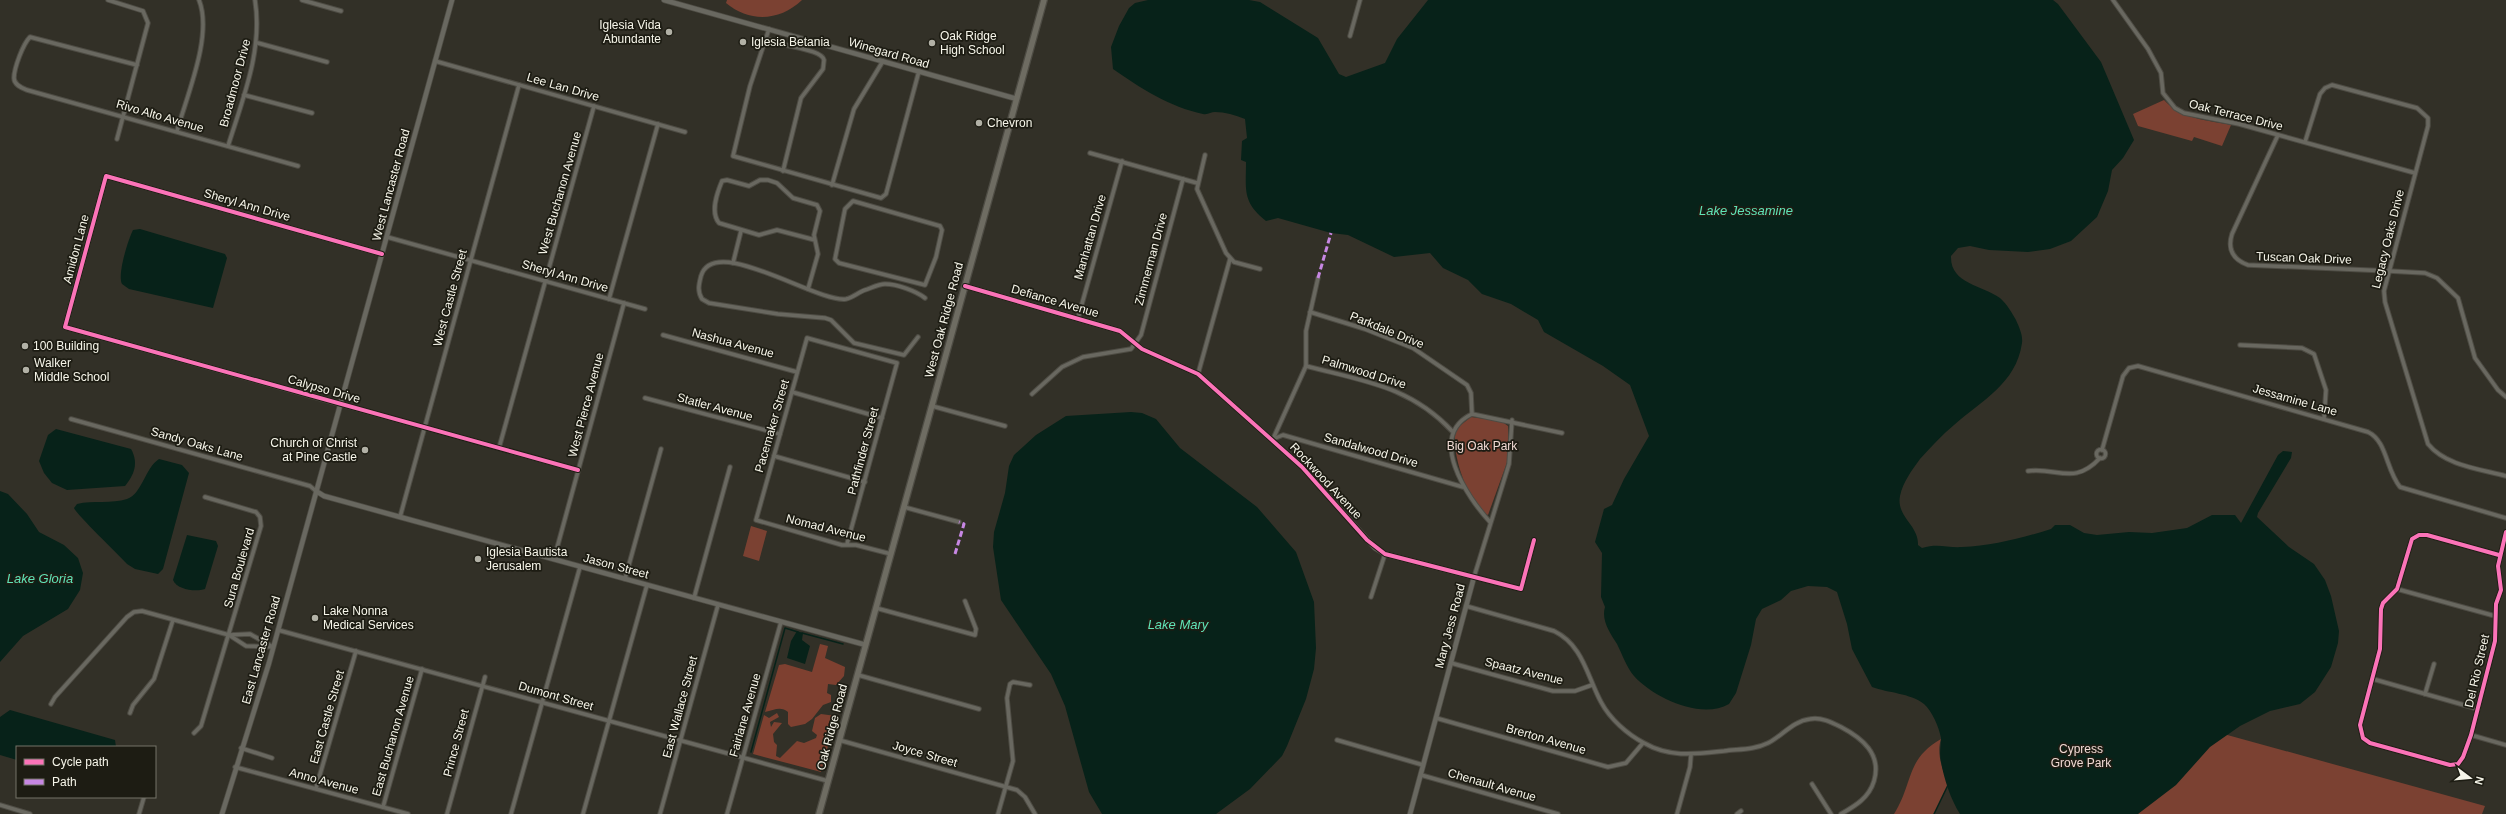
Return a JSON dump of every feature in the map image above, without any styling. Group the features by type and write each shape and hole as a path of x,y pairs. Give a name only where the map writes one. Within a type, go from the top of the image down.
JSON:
{"main road":[{"name":"West Oak Ridge Road","path":"866,645 1044,0"},
{"name":"Oak Ridge Road","path":"819,814 866,645"}],"street":[{"path":"108,0 143,11 148,23 117,139"},
{"path":"124,5 126,0"},
{"path":"177,131 202,43 203,11 199,0"},
{"name":"Broadmoor Drive","path":"228,146 258,43 258,21 255,0"},
{"path":"302,0 341,11"},
{"name":"West Lancaster Road","path":"316,491 452,0"},
{"name":"Winegard Road","path":"664,0 1017,99"},
{"path":"1350,36 1360,0"},
{"name":"Oak Terrace Drive","path":"2113,0 2148,48 2161,73 2163,93 2175,108 2184,113 2278,135 2416,173"},
{"path":"769,29 750,86 733,156 784,172 882,198 886,194 919,71"},
{"name":"Rivo Alto Avenue","path":"137,65 30,37 23,44 14,78 17,85 27,90 298,166"},
{"path":"766,38 780,44 819,53 824,60 823,69 802,98 784,172"},
{"path":"258,43 326,62"},
{"name":"Lee Lan Drive","path":"435,61 685,132"},
{"path":"832,185 854,109 883,61"},
{"name":"West Castle Street","path":"400,517 519,85"},
{"name":"Legacy Oaks Drive","path":"2305,142 2320,94 2332,85 2417,108 2428,118 2428,126 2384,291 2385,302 2428,444 2439,456 2506,476"},
{"path":"244,95 312,113"},
{"name":"West Buchanon Avenue","path":"499,448 594,106"},
{"path":"609,299 658,124"},
{"name":"Tuscan Oak Drive","path":"2278,135 2232,234 2230,248 2233,256 2239,262 2248,265 2389,271"},
{"path":"1090,153 1197,182"},
{"path":"1198,374 1230,259 1197,189 1197,182 1205,156"},
{"name":"Manhattan Drive","path":"1078,318 1122,162"},
{"name":"Sheryl Ann Drive","path":"106,176 382,254"},
{"name":"Amidon Lane","path":"65,327 106,176"},
{"name":"Zimmerman Drive","path":"1136,344 1140,336 1183,179"},
{"path":"808,289 818,254 814,235 820,210 818,205 793,198 778,183 768,180 760,180 750,186 727,180 722,181 715,209 715,217 719,224 759,235 777,230 815,240"},
{"path":"853,201 940,226 941,234 927,282 922,285 839,263 835,256 840,229 845,209 853,201"},
{"path":"733,263 741,231"},
{"name":"Sheryl Ann Drive","path":"387,237 645,309"},
{"path":"1230,259 1260,269"},
{"path":"918,337 904,354 854,343 831,320 826,318 758,312 709,303 702,299 699,286 702,273 710,262 718,260 747,266 808,289 846,299 885,284 914,292 925,298"},
{"path":"2389,271 2425,273 2437,278 2448,286 2458,298 2475,358 2498,390 2506,397"},
{"path":"1273,439 1306,366 1306,331 1318,278"},
{"name":"Defiance Avenue","path":"965,286 1120,331 1136,344"},
{"name":"West Pierce Avenue","path":"554,559 624,303"},
{"name":"Parkdale Drive","path":"1310,312 1365,329 1413,348 1467,385 1471,393 1472,414"},
{"name":"Calypso Drive","path":"65,327 578,470"},
{"name":"Nashua Avenue","path":"663,334 798,372"},
{"name":"Pacemaker Street","path":"756,520 807,338"},
{"name":"Pathfinder Street","path":"807,338 897,363 847,544"},
{"path":"1032,394 1050,376 1076,360 1102,352 1131,349 1136,344"},
{"name":"Rockwood Avenue","path":"1136,344 1151,354 1171,361 1198,374 1302,466 1367,540 1385,554 1521,589 1534,540"},
{"path":"2240,345 2302,348 2314,354 2318,362 2326,390 2324,419"},
{"name":"Palmwood Drive","path":"1306,366 1394,389 1414,399 1437,414 1452,431"},
{"name":"Jessamine Lane","path":"2102,450 2096,453 2100,458 2105,455 2102,450 2123,376 2129,368 2138,366 2324,419 2374,435 2383,450 2389,470 2400,487 2506,518"},
{"path":"792,392 882,418"},
{"name":"Statler Avenue","path":"645,398 780,434"},
{"path":"932,406 1005,426"},
{"path":"1490,522 1473,503 1464,487 1453,457 1452,431 1457,423 1472,414 1512,420 1562,433"},
{"name":"Sandy Oaks Lane","path":"71,419 310,486 316,491"},
{"name":"Mary Jess Road","path":"1410,814 1474,577 1509,464 1512,420"},
{"name":"Sandalwood Drive","path":"1273,439 1283,435 1464,487"},
{"path":"624,579 661,449"},
{"path":"774,456 864,482"},
{"path":"2028,471 2060,474 2079,473 2091,468 2100,458"},
{"path":"694,598 730,467"},
{"name":"Jason Street","path":"316,491 324,496 866,645"},
{"name":"East Lancaster Road","path":"222,814 235,767 278,630 316,491"},
{"name":"Sura Boulevard","path":"194,733 201,726 229,635 261,521 256,512 205,498"},
{"path":"904,507 959,522"},
{"name":"Nomad Avenue","path":"756,520 891,554"},
{"name":"Del Rio Street","path":"2373,679 2360,725 2363,738 2370,743 2450,765 2458,764 2463,757 2471,735 2495,642 2495,616 2501,590 2500,555 2506,532"},
{"path":"2478,708 2373,679 2380,649 2380,609 2383,602 2397,589 2412,539 2419,535 2427,535 2500,555"},
{"path":"1371,597 1385,554"},
{"path":"511,814 580,567"},
{"path":"583,814 647,585"},
{"path":"2397,589 2495,616"},
{"path":"876,608 975,635 976,629 965,601"},
{"name":"East Wallace Street","path":"660,814 718,604"},
{"path":"1466,606 1554,631 1565,636 1579,652 1592,685 1609,715 1643,743 1666,752 1691,755 1751,749 1769,742 1803,720 1811,718 1826,720 1863,740 1874,761 1874,779 1867,795 1841,814"},
{"path":"51,704 55,697 131,614 142,611 229,635 248,646 273,647"},
{"path":"130,713 133,705 154,679 173,620"},
{"name":"Fairlane Avenue","path":"727,814 781,622"},
{"name":"Dumont Street","path":"278,630 828,781"},
{"path":"241,643 244,634"},
{"path":"229,635 252,635 273,647"},
{"name":"East Castle Street","path":"316,788 356,651"},
{"name":"Spaatz Avenue","path":"1451,663 1553,691 1575,691 1592,685"},
{"path":"2425,694 2434,664"},
{"name":"East Buchanon Avenue","path":"383,807 422,670"},
{"path":"858,674 980,709"},
{"name":"Prince Street","path":"447,814 485,677"},
{"path":"998,814 1014,761 1007,698 1008,689 1013,682 1030,685"},
{"name":"Brerton Avenue","path":"1436,718 1608,767 1626,762 1643,743"},
{"path":"2471,735 2506,745"},
{"name":"Joyce Street","path":"839,740 1021,792 1035,814"},
{"path":"1337,740 1423,765"},
{"path":"241,748 272,758"},
{"path":"1677,814 1690,767 1691,755"},
{"name":"Anno Avenue","path":"235,767 383,807 392,812 408,814"},
{"name":"Chenault Avenue","path":"1421,775 1558,814"},
{"path":"1812,784 1831,814"},
{"path":"139,814 144,798"},
{"path":"0,806 30,814"},
{"path":"1737,814 1741,811"}],"green space":[{"path":"727,0 802,0 784,12 765,17 745,14 726,3"},
{"path":"2164,100 2178,111 2186,115 2231,125 2222,146 2194,137 2192,141 2138,126 2133,114"},
{"name":"Big Oak Park","path":"1471,417 1501,421 1508,426 1509,457 1488,515 1481,510 1467,489 1455,449 1457,428"},
{"path":"751,526 767,531 759,561 743,556"},
{"name":"Cypress Grove Park","path":"2039,683 2485,806 2482,814 2003,814"},
{"path":"1941,739 1939,750 1942,768 1948,785 1934,814 1894,814 1921,755 1929,747"}],"shaded area":[{"path":"820,644 828,646 825,658 845,667 844,676 836,685 828,684 827,693 831,695 831,702 823,705 812,719 805,724 791,727 788,724 788,712 785,710 777,709 765,712 779,665 785,664 812,672"},
{"path":"777,713 779,717 770,722 771,727 774,722 782,723 773,734 774,742 777,745 776,756 780,758 797,741 804,743 816,738 817,735 812,731 815,718 821,714 836,716 821,772 753,754 764,715 769,718"}],"water":[{"name":"Lake Jessamine","path":"1148,0 1249,0 1260,2 1318,38 1339,74 1346,77 1385,63 1397,39 1428,0 2053,0 2058,4 2101,62 2134,140 2123,158 2112,170 2108,191 2097,217 2071,241 2050,249 2028,252 1989,250 1970,246 1958,248 1951,256 1952,265 1956,273 1961,278 1968,283 1993,294 2005,303 2016,320 2021,334 2022,343 2019,357 2013,370 2005,380 1986,399 1945,433 1917,463 1908,476 1901,491 1901,510 1915,532 1918,545 1922,548 1933,546 1973,546 1996,543 2051,529 2055,525 2070,525 2084,533 2097,535 2129,532 2152,533 2187,528 2212,515 2235,515 2241,523 2278,455 2283,451 2292,452 2291,458 2257,517 2289,547 2314,564 2325,580 2331,596 2339,631 2338,643 2331,667 2315,692 2300,704 2270,711 2240,726 2210,747 2176,785 2138,814 1960,814 1948,789 1944,775 1940,756 1941,738 1939,729 1932,715 1927,707 1918,700 1906,695 1872,687 1852,649 1847,624 1837,592 1827,587 1808,586 1791,591 1781,600 1762,609 1756,619 1751,645 1736,693 1729,704 1718,708 1692,708 1665,699 1643,684 1629,669 1605,622 1605,607 1601,597 1602,553 1595,542 1604,509 1612,505 1624,479 1649,436 1630,385 1603,366 1544,332 1538,320 1511,304 1482,294 1468,280 1443,268 1430,253 1394,257 1348,235 1331,233 1278,218 1266,221 1253,208 1247,195 1246,162 1241,160 1242,141 1247,138 1245,119 1234,115 1215,112 1203,114 1179,107 1145,90 1113,69 1111,47 1119,26 1129,8 1135,3"},
{"path":"140,229 225,254 227,258 213,308 129,289 122,284 121,273 128,241 133,230"},
{"name":"Lake Mary","path":"1131,412 1142,413 1156,419 1180,448 1257,507 1296,552 1314,602 1316,648 1314,669 1306,699 1287,746 1282,756 1250,789 1216,814 1102,814 1089,792 1065,706 1051,674 1001,600 993,547 994,532 1005,493 1009,466 1014,455 1036,435 1066,416"},
{"path":"56,429 131,449 135,459 135,464 131,478 125,486 67,490 52,483 44,473 39,461 48,435"},
{"path":"159,459 182,465 189,473 163,569 158,574 135,569 127,564 74,508 77,504 127,499 140,487 150,468"},
{"name":"Lake Gloria","path":"0,491 8,494 27,514 39,532 64,545 78,558 83,573 80,590 68,609 23,636 0,662"},
{"path":"187,535 216,541 218,546 205,589 197,590 183,588 178,586 173,580"},
{"path":"797,631 803,633 802,640 810,646 805,664 787,658 791,641"},
{"path":"10,710 115,740 116,746 16,746 16,760 0,755 0,717"}],"waterway":[{"path":"751,752 785,628 798,632"},
{"path":"802,633 843,644"},
{"path":"1934,814 1948,785"}],"marked path":[{"path":"1318,278 1331,233"},
{"path":"955,554 964,524 959,522"}],"cycle path":[{"path":"382,254 106,176 65,327 578,470"},
{"path":"965,286 1120,331 1142,349 1198,374 1302,467 1367,540 1385,554 1521,589 1534,540"},
{"path":"2499,555 2427,535 2419,535 2412,539 2397,589 2383,603 2381,609 2380,649 2360,725 2363,738 2370,743 2450,765 2458,764 2463,757 2471,735 2495,641 2496,604 2501,590 2498,566 2506,532"}],"place":[{"name":"Iglesia Vida Abundante","path":"669,32"},
{"name":"Iglesia Betania","path":"743,42"},
{"name":"Oak Ridge High School","path":"932,43"},
{"name":"Chevron","path":"979,123"},
{"name":"100 Building","path":"25,346"},
{"name":"Walker Middle School","path":"26,370"},
{"name":"Church of Christ at Pine Castle","path":"365,450"},
{"name":"Iglesia Bautista Jerusalem","path":"478,559"},
{"name":"Lake Nonna Medical Services","path":"315,618"}]}
